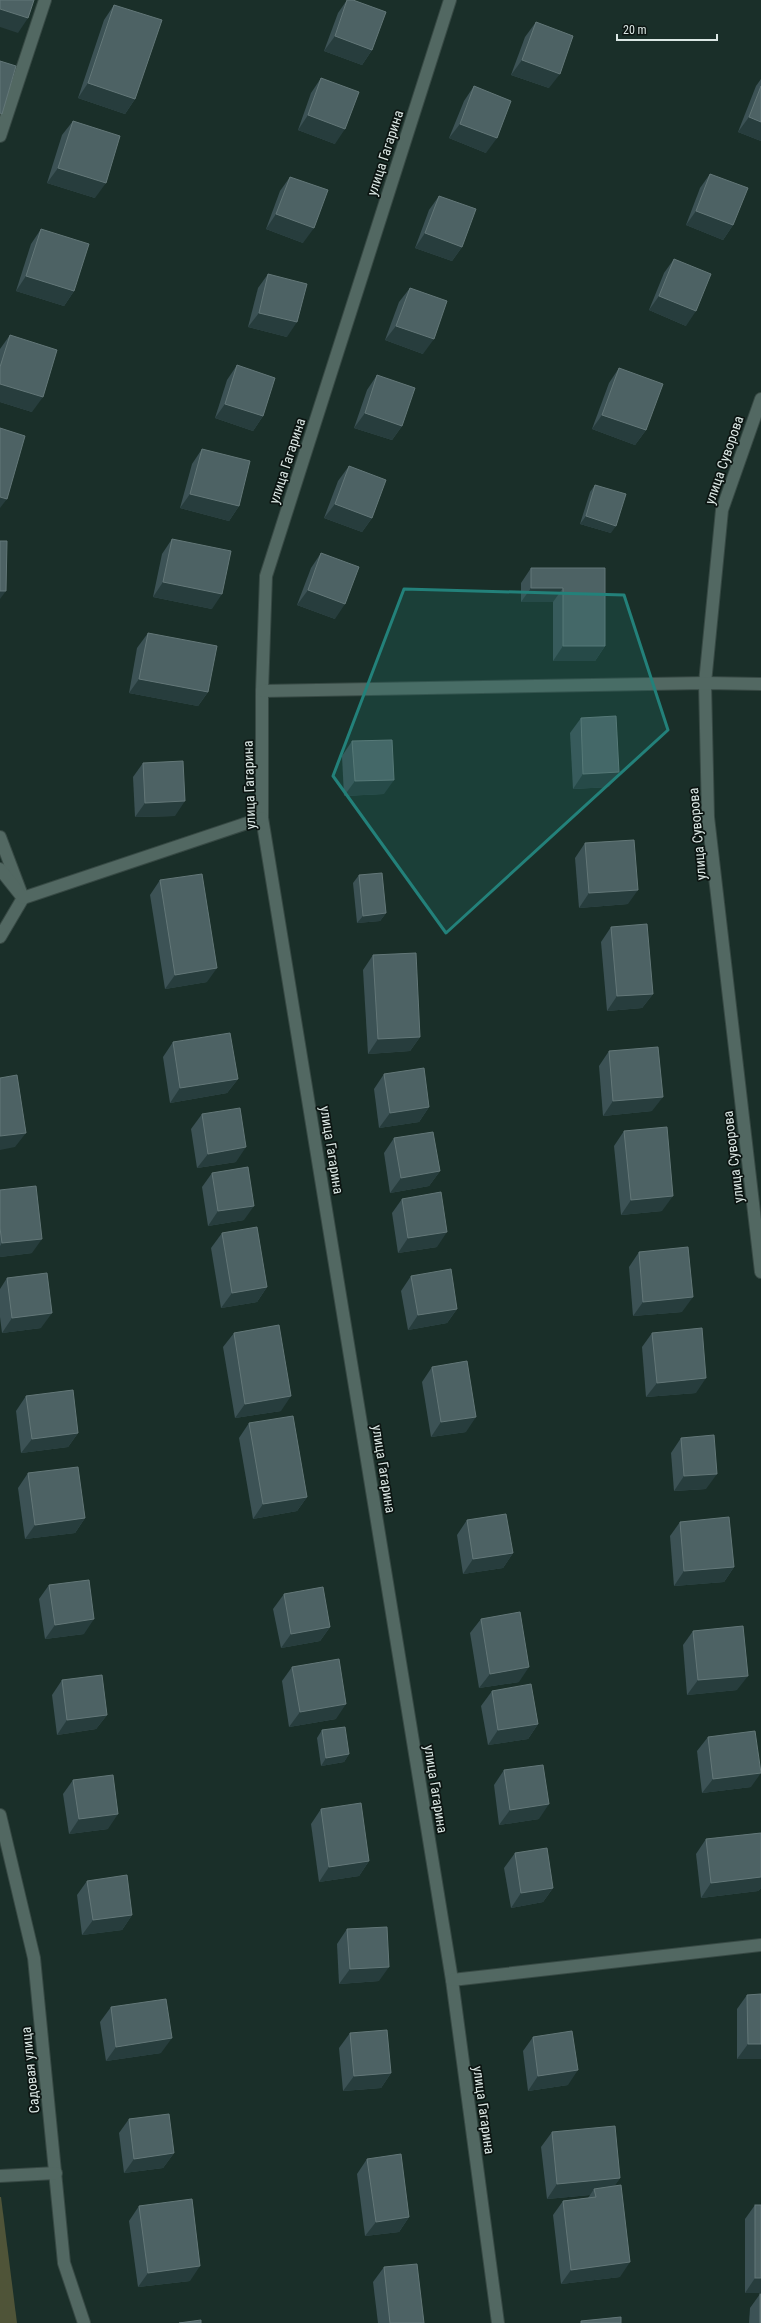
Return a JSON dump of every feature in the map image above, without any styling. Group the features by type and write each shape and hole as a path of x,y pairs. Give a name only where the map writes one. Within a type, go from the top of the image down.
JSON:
{"street":[{"path":"0,136 45,0"},
{"name":"улица Гагарина","path":"450,0 266,576 262,691 262,818 452,1980 498,2323"},
{"name":"улица Суворова","path":"761,399 722,510 705,682 708,817 761,1272"},
{"path":"262,691 705,682 761,684"},
{"path":"0,937 23,898 262,818"},
{"path":"0,837 23,898"},
{"path":"0,869 23,898"},
{"name":"Садовая улица","path":"0,1815 34,1958 64,2263 84,2323"},
{"path":"452,1980 761,1945"},
{"path":"0,2176 56,2172"}],"highlighted area":[{"path":"404,589 624,595 668,730 446,933 333,776"}],"green space":[{"path":"1,2197 17,2323 0,2323"}],"building":[{"path":"0,0 34,0 28,18 0,9"},
{"path":"347,0 353,0 386,12 372,50 335,36"},
{"path":"114,5 162,20 135,99 88,83"},
{"path":"536,22 573,36 560,74 522,60"},
{"path":"0,61 16,66 2,114 0,113"},
{"path":"321,78 359,92 345,129 308,115"},
{"path":"474,86 511,101 497,138 460,124"},
{"path":"761,86 761,122 749,117"},
{"path":"73,121 120,136 106,183 58,168"},
{"path":"710,174 748,188 733,225 696,211"},
{"path":"290,177 328,190 314,228 276,214"},
{"path":"439,196 476,209 462,247 425,233"},
{"path":"41,229 89,244 74,291 26,276"},
{"path":"674,259 711,274 696,311 659,296"},
{"path":"268,274 307,284 297,322 259,313"},
{"path":"410,288 447,301 434,339 396,326"},
{"path":"10,335 57,350 43,397 0,384 0,367"},
{"path":"237,365 275,378 263,416 225,404"},
{"path":"619,368 663,384 646,430 602,415"},
{"path":"377,375 415,388 402,426 365,413"},
{"path":"0,428 25,436 7,499 0,497"},
{"path":"202,449 250,461 239,506 190,494"},
{"path":"349,466 386,480 372,518 335,504"},
{"path":"595,485 626,494 616,526 586,516"},
{"path":"172,539 231,551 222,594 163,582"},
{"path":"0,541 7,541 6,591 0,591"},
{"path":"321,553 359,567 345,604 308,590"},
{"path":"531,568 605,568 605,646 563,646 563,588 531,588"},
{"path":"148,633 217,646 208,692 139,679"},
{"path":"616,716 619,772 583,774 581,718"},
{"path":"392,740 394,780 355,781 352,741"},
{"path":"183,761 185,801 145,803 143,763"},
{"path":"634,840 638,890 589,893 585,843"},
{"path":"382,873 386,913 363,916 359,875"},
{"path":"202,874 217,968 175,975 160,880"},
{"path":"647,924 653,994 617,996 611,927"},
{"path":"416,953 420,1037 378,1039 373,955"},
{"path":"230,1033 238,1079 180,1088 173,1042"},
{"path":"658,1047 663,1097 613,1101 609,1051"},
{"path":"424,1068 429,1107 390,1113 384,1074"},
{"path":"17,1075 26,1133 0,1136 0,1078"},
{"path":"240,1108 246,1147 208,1154 202,1114"},
{"path":"667,1127 673,1196 631,1200 624,1131"},
{"path":"433,1132 440,1171 401,1178 394,1138"},
{"path":"248,1167 254,1206 218,1211 212,1173"},
{"path":"36,1186 42,1239 2,1243 0,1228 0,1190"},
{"path":"441,1192 447,1232 408,1238 402,1199"},
{"path":"257,1227 267,1287 232,1293 222,1233"},
{"path":"688,1247 693,1297 643,1302 639,1252"},
{"path":"451,1269 457,1309 418,1315 411,1276"},
{"path":"47,1273 52,1313 12,1318 7,1278"},
{"path":"279,1325 291,1396 245,1404 234,1333"},
{"path":"702,1328 706,1378 657,1383 652,1333"},
{"path":"467,1361 476,1417 441,1422 432,1367"},
{"path":"73,1390 78,1433 32,1439 26,1396"},
{"path":"293,1416 307,1497 263,1504 249,1423"},
{"path":"714,1435 717,1474 684,1476 681,1438"},
{"path":"78,1467 85,1518 35,1525 28,1473"},
{"path":"506,1514 513,1553 473,1559 467,1520"},
{"path":"729,1517 734,1567 684,1571 680,1522"},
{"path":"89,1580 94,1619 55,1625 49,1585"},
{"path":"323,1587 330,1627 291,1634 284,1594"},
{"path":"520,1612 529,1667 490,1674 481,1619"},
{"path":"743,1626 748,1676 698,1680 693,1631"},
{"path":"339,1659 346,1704 300,1712 292,1667"},
{"path":"102,1675 107,1715 67,1720 62,1680"},
{"path":"531,1684 538,1724 498,1730 492,1691"},
{"path":"345,1727 349,1754 326,1758 322,1730"},
{"path":"755,1731 761,1773 713,1779 708,1737"},
{"path":"543,1765 549,1804 510,1810 504,1770"},
{"path":"113,1775 118,1814 79,1819 73,1780"},
{"path":"361,1803 369,1861 329,1867 321,1809"},
{"path":"761,1833 761,1877 711,1883 706,1839"},
{"path":"547,1848 553,1888 521,1893 515,1853"},
{"path":"127,1875 132,1915 93,1920 87,1881"},
{"path":"387,1927 389,1967 350,1969 347,1929"},
{"path":"761,1994 761,2044 748,2044 747,1995"},
{"path":"166,1999 172,2038 116,2047 111,2007"},
{"path":"387,2030 391,2073 354,2076 350,2033"},
{"path":"572,2031 578,2070 538,2076 533,2037"},
{"path":"169,2114 174,2153 134,2159 129,2119"},
{"path":"615,2126 620,2178 557,2184 552,2132"},
{"path":"401,2154 409,2217 376,2222 367,2159"},
{"path":"621,2185 630,2262 571,2270 563,2201 596,2197 594,2189"},
{"path":"192,2199 200,2266 148,2273 139,2206"},
{"path":"755,2205 761,2205 761,2278 755,2278"},
{"path":"417,2264 424,2323 390,2323 384,2267"},
{"path":"761,2294 761,2323 760,2323"},
{"path":"621,2317 621,2323 581,2323 581,2321"},
{"path":"201,2320 201,2323 179,2323"}]}
